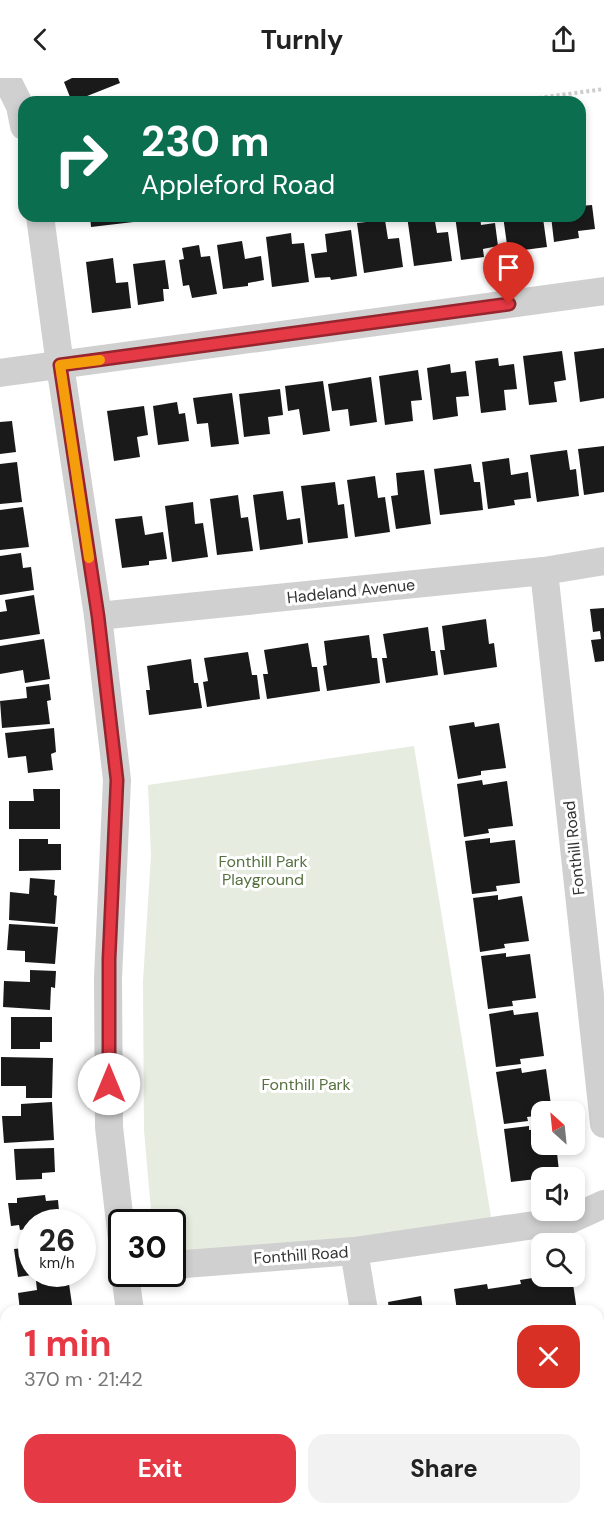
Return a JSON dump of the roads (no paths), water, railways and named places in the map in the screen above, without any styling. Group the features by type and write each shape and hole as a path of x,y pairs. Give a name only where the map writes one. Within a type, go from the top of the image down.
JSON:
{"street":[{"path":"6,78 18,102"},
{"path":"41,222 98,616 117,780 108,978 109,1115 119,1209"},
{"path":"0,373 604,291"},
{"name":"Hadeland Avenue","path":"98,616 544,571 604,561"},
{"name":"Fonthill Road","path":"544,571 604,1124"},
{"name":"Fonthill Road","path":"186,1264 354,1251 569,1220 604,1204"},
{"path":"354,1251 363,1305"},
{"path":"127,1287 129,1305"}],"park label":[{"name":"Fonthill Park Playground","path":"263,870"},
{"name":"Fonthill Park","path":"306,1084"}]}
